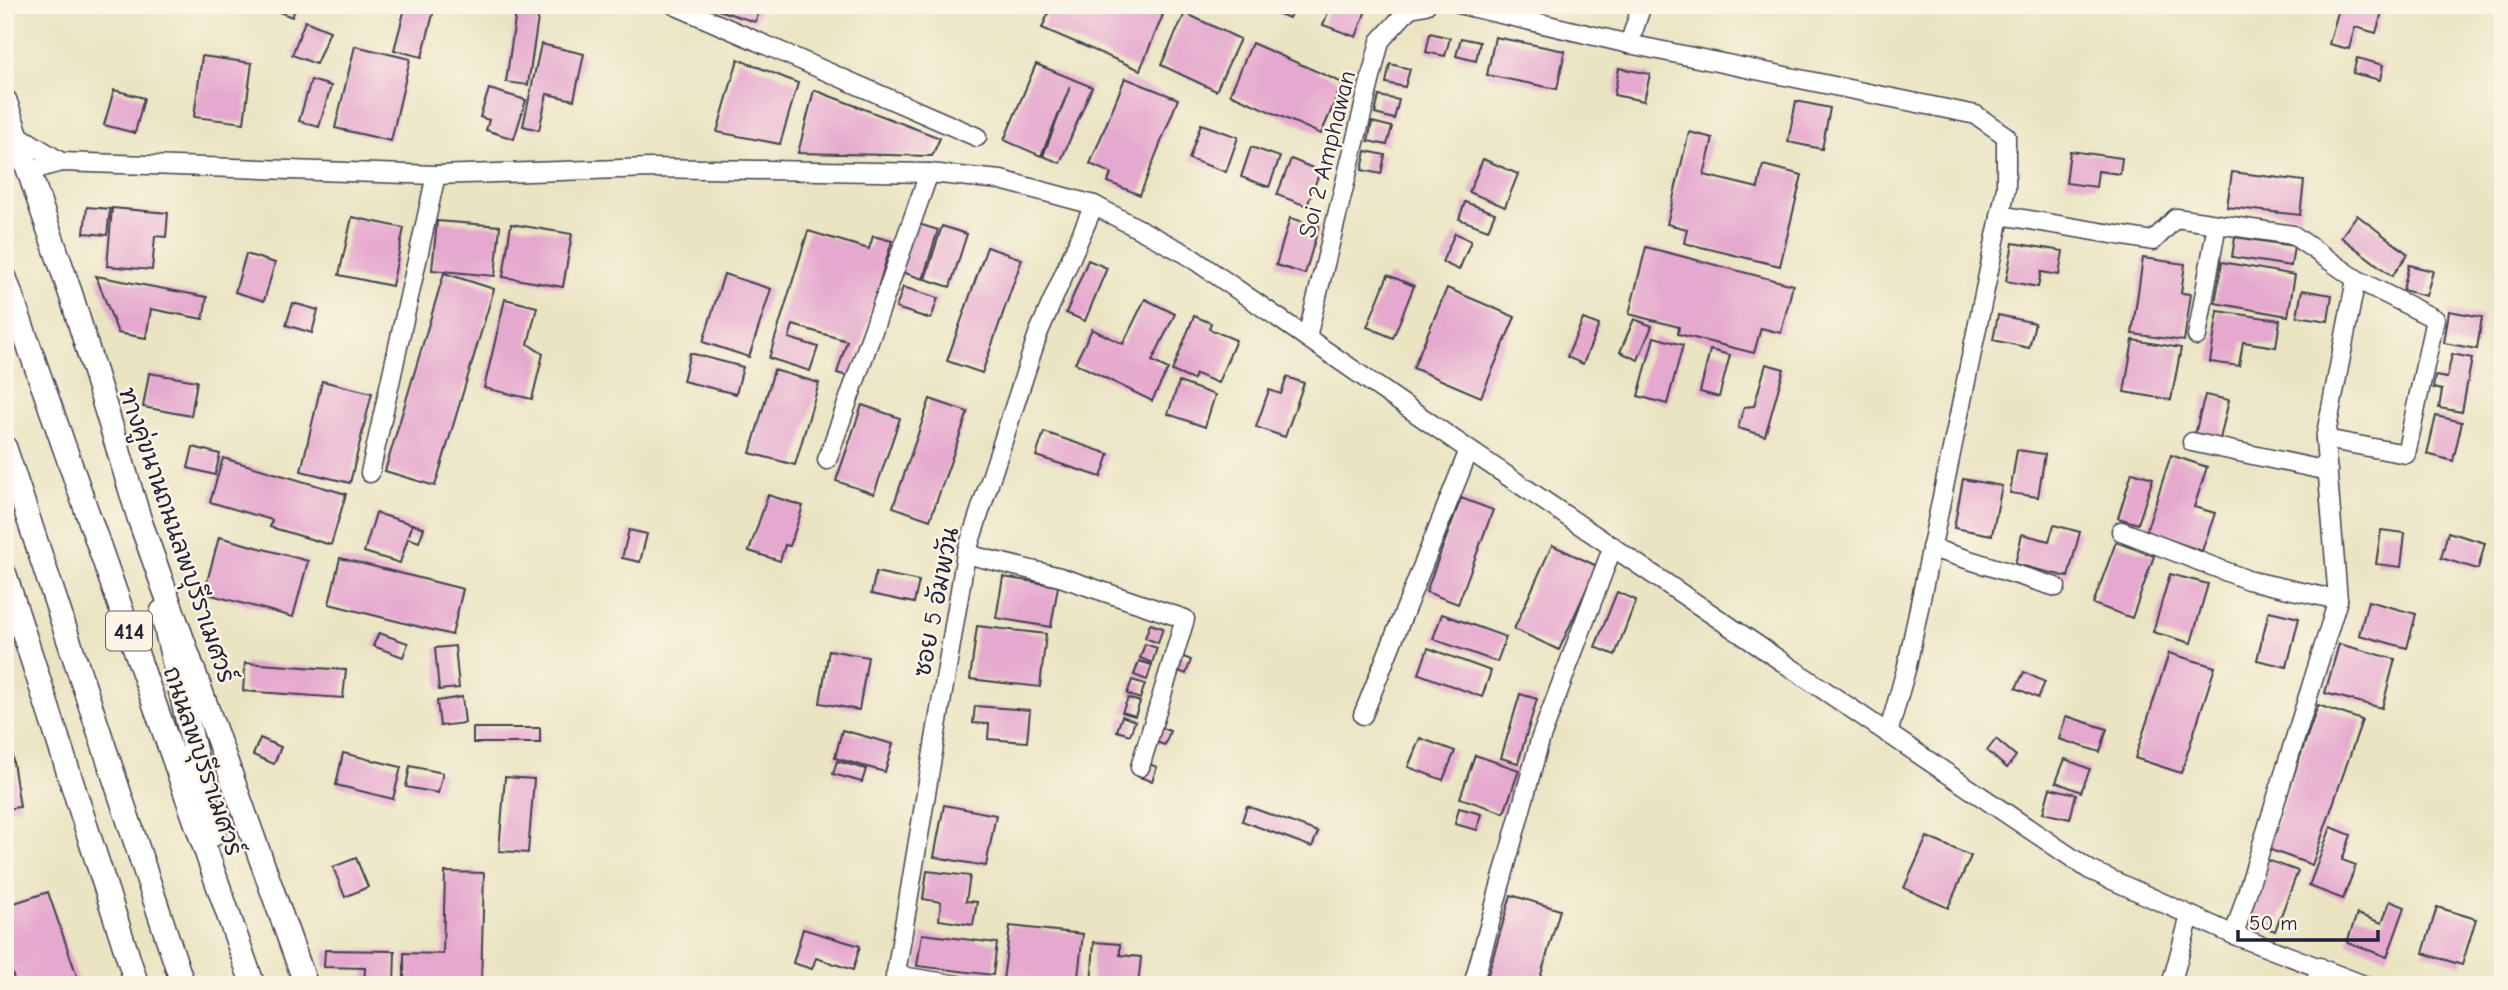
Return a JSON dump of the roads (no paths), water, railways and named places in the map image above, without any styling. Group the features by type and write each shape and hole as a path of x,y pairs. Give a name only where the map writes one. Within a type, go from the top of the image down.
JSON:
{"main road":[{"name":"ทางคู่ขนานถนนลพบุรีราเมศวร์","path":"5,101 9,136 29,171 140,521 306,985"},
{"name":"ถนนลพบุรีราเมศวร์","path":"5,278 253,985"},
{"name":"414","path":"5,448 183,985"},
{"path":"140,521 242,952"},
{"path":"5,575 137,985"}],"street":[{"path":"674,5 978,137"},
{"name":"Soi 2 Amphawan","path":"1307,337 1380,41 1410,8 1426,5"},
{"path":"1629,44 1642,5"},
{"path":"1470,6 1629,44 1976,115 2006,136 2006,188 1907,666 1888,734"},
{"path":"9,136 61,162"},
{"path":"29,171 61,162 436,175 651,168 929,173 1001,180 1094,205 1186,254 1469,450 2090,870 2317,976 2364,985"},
{"path":"827,460 929,173"},
{"path":"370,473 436,175"},
{"name":"ซอย 5 อัมพวัน","path":"895,980 966,554 1038,334 1094,205"},
{"path":"2000,215 2153,241 2176,218 2293,234 2356,279 2434,319 2406,454 2325,439"},
{"path":"2197,335 2217,224"},
{"path":"2234,935 2338,600 2325,439 2356,279"},
{"path":"2192,442 2328,471"},
{"path":"1363,715 1469,450"},
{"path":"2122,531 2248,580 2338,600"},
{"path":"1473,985 1540,740 1613,545"},
{"path":"1931,548 2056,587"},
{"path":"966,554 1060,577 1185,619 1140,767"},
{"path":"2171,985 2190,916"},
{"path":"895,980 958,985"}]}
